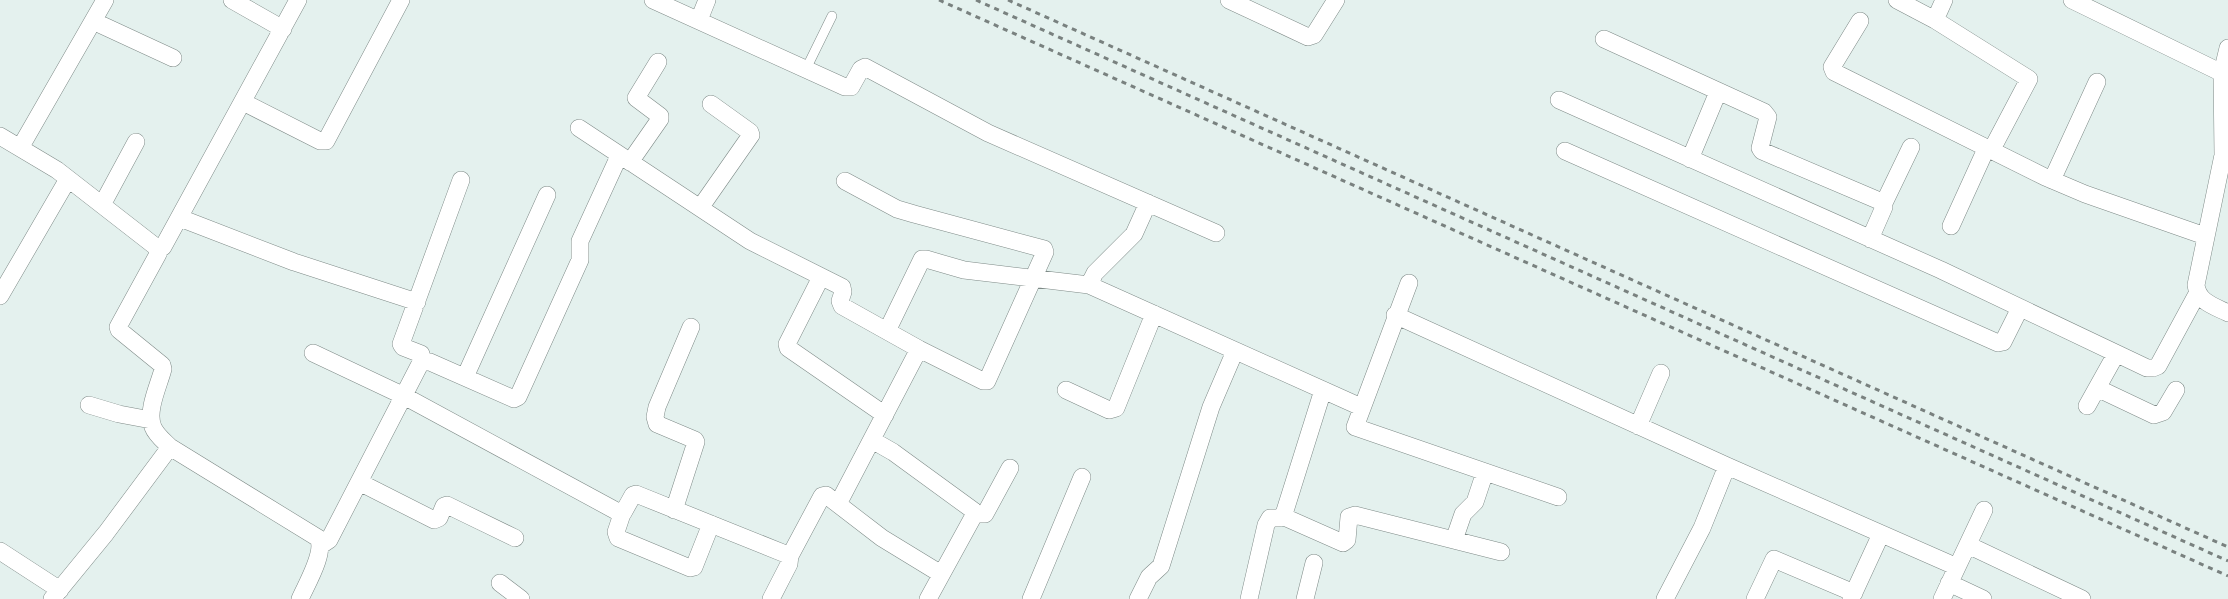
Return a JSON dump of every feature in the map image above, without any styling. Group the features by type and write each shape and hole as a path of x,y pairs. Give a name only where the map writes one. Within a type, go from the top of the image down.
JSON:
{"street":[{"path":"20,148 105,0"},
{"path":"232,0 283,29"},
{"path":"298,0 180,218 163,247 158,250 158,254 118,327 119,330 162,365 163,369 151,420 153,428 170,446 318,538 320,546 319,555 300,599"},
{"path":"243,102 320,141 326,141 400,0"},
{"path":"653,0 848,88 851,87 861,69 865,67 988,133 1216,232"},
{"path":"699,20 707,0"},
{"path":"1229,0 1308,37 1314,35 1336,0"},
{"path":"1897,0 1935,20 2029,79 1988,150 1951,226"},
{"path":"1935,20 1944,0"},
{"path":"2072,0 2222,73"},
{"path":"93,21 172,58"},
{"path":"1860,21 1832,67 1834,72 1988,150 2052,180 2099,199 2205,236"},
{"path":"1604,39 1767,114 1768,117 1760,148 1762,151 1879,199 1883,205"},
{"path":"1559,100 1870,239 2147,368 2153,368 2158,366 2197,294 2196,285 2205,236 2223,183 2226,104 2222,73 2228,48"},
{"path":"424,361 430,362 514,399 518,397 580,260 580,241 624,159 660,118 660,116 636,98 658,62"},
{"path":"2052,180 2097,82"},
{"path":"1690,159 1718,92"},
{"path":"700,208 751,135 750,132 711,104"},
{"path":"579,128 624,159 750,240 842,287 843,292 840,301 842,306 919,349 983,381 987,381 1034,279 1045,252 1042,247 908,212 845,181"},
{"path":"0,136 68,179 158,250"},
{"path":"102,205 136,142"},
{"path":"1870,239 1883,205 1911,147"},
{"path":"1565,150 1998,343 2004,342 2020,308"},
{"path":"0,296 68,179"},
{"path":"424,361 421,354 403,347 402,344 461,180"},
{"path":"465,377 547,194"},
{"path":"1089,285 1096,273 1134,234 1148,203"},
{"path":"180,218 294,262 417,302"},
{"path":"888,331 924,258 964,270 1089,285 1361,407"},
{"path":"821,277 787,344 788,348 885,415"},
{"path":"1409,283 1395,315 1354,424 1356,428 1558,497"},
{"path":"2197,294 2204,301 2228,313"},
{"path":"1066,390 1109,410 1116,408 1154,314"},
{"path":"1395,315 1727,466 1957,567"},
{"path":"674,510 696,442 695,440 657,424 655,417 657,407 691,327"},
{"path":"838,504 919,349"},
{"path":"1138,599 1149,577 1161,566 1211,407 1235,351"},
{"path":"312,353 404,396 622,514"},
{"path":"2087,406 2116,354"},
{"path":"320,546 329,540 420,364 424,361"},
{"path":"1638,426 1661,373"},
{"path":"2097,388 2154,415 2163,412 2176,390"},
{"path":"1282,516 1323,390"},
{"path":"89,405 119,414 151,420"},
{"path":"872,440 893,452 972,508 974,514 928,599"},
{"path":"0,551 56,594 106,533 170,446"},
{"path":"1665,599 1702,528 1727,466"},
{"path":"974,514 985,514 1010,468"},
{"path":"1454,540 1463,514 1474,502 1485,472"},
{"path":"1031,599 1082,477"},
{"path":"359,482 434,520 439,518 444,506 447,505 515,538"},
{"path":"711,524 694,567 690,568 618,538 616,532 622,514 634,494 674,510 711,524 790,555"},
{"path":"771,599 789,564 790,555 822,496 826,495 882,538 941,574"},
{"path":"1942,599 1984,510"},
{"path":"1249,599 1266,525 1270,518 1282,516 1343,542 1347,540 1349,517 1355,515 1501,552"},
{"path":"1755,599 1774,559 1852,596 1881,534"},
{"path":"1968,545 2082,599"},
{"path":"1305,599 1314,563"},
{"path":"500,583 521,599"},
{"path":"1950,583 1983,599"}],"lane":[{"path":"806,69 832,16"}],"railway":[{"path":"939,0 2228,576"},
{"path":"976,0 2228,561"},
{"path":"1008,0 2228,547"}]}
